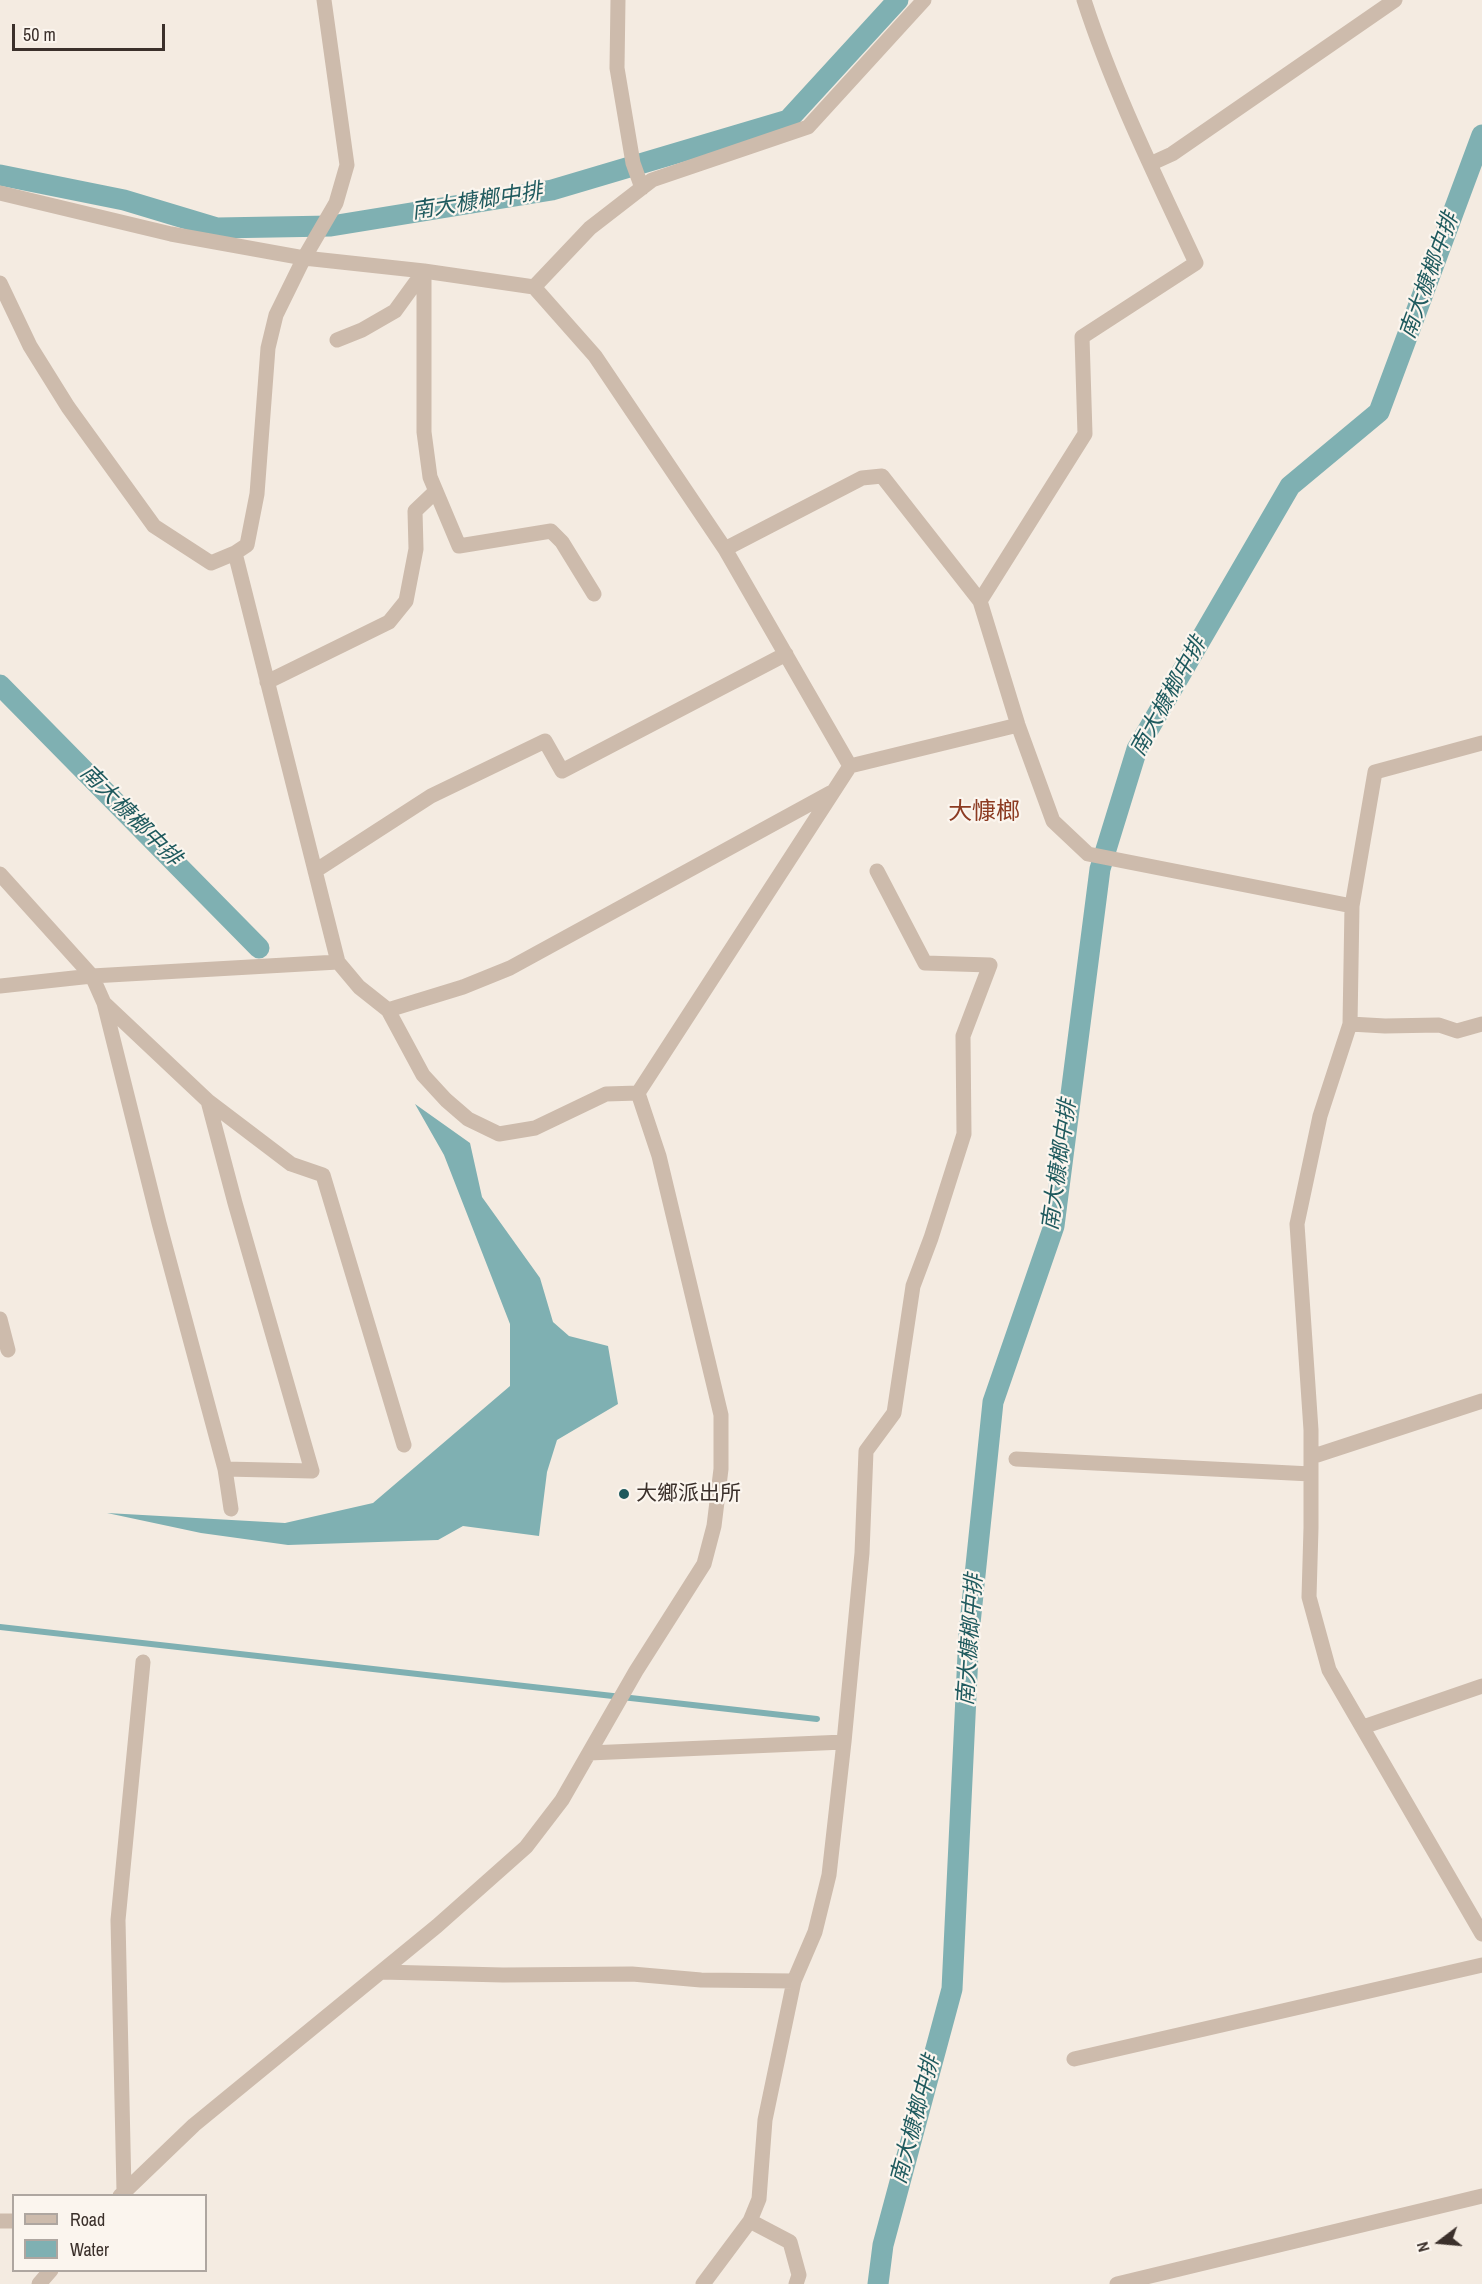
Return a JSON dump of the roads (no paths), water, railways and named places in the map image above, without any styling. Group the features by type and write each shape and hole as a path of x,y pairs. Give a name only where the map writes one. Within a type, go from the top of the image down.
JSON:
{"street":[{"path":"0,284 30,346 68,407 154,526 211,563 235,554 247,545 257,494 268,348 276,315 304,258 336,203 347,165 324,0"},
{"path":"618,0 617,68 633,163 642,188"},
{"path":"534,287 590,228 652,180 808,127 924,0"},
{"path":"980,601 1085,434 1082,337 1196,263 1150,164 1092,25 1084,0"},
{"path":"1150,164 1172,154 1395,0"},
{"path":"0,193 171,234 304,258 424,271 534,287 595,356 725,549 850,766"},
{"path":"337,340 362,330 395,311 424,271"},
{"path":"424,271 424,432 430,477 459,546 551,531 562,542 594,594"},
{"path":"725,549 862,478 882,476 980,601 1018,724 1053,821 1088,854 1352,906"},
{"path":"267,682 389,622 406,601 416,549 415,511 436,491"},
{"path":"235,554 338,962 359,987 388,1010 423,1075 446,1100 468,1119 499,1134 536,1128 606,1094 638,1093"},
{"path":"315,871 431,796 545,741 562,771 786,654"},
{"path":"638,1093 850,766 1018,724"},
{"path":"1482,742 1375,772 1352,906 1350,1024 1320,1116 1297,1224 1311,1430 1309,1597 1329,1670 1482,1934"},
{"path":"388,1010 463,987 510,968 833,791"},
{"path":"703,2284 750,2221 759,2199 765,2120 794,1981 815,1932 829,1875 862,1553 866,1451 894,1413 913,1286 964,1134 963,1036 990,965 925,963 877,870"},
{"path":"0,874 92,976 104,1003 159,1223 225,1469 231,1509"},
{"path":"0,986 92,976 338,962"},
{"path":"104,1003 208,1101 291,1164 323,1175 404,1445"},
{"path":"1350,1024 1439,1025 1457,1031 1482,1024"},
{"path":"122,2193 194,2125 437,1926 526,1847 562,1800 636,1671 704,1564 714,1526 721,1469 721,1415 659,1156 638,1093"},
{"path":"208,1101 312,1471 225,1469"},
{"path":"0,1319 8,1350"},
{"path":"1311,1457 1482,1401"},
{"path":"1016,1459 1311,1474"},
{"path":"122,2193 118,1920 143,1662"},
{"path":"1363,1727 1482,1686"},
{"path":"589,1753 844,1742"},
{"path":"1074,2059 1482,1965"},
{"path":"381,1972 503,1975 632,1974 701,1980 794,1981"},
{"path":"1117,2284 1482,2196"},
{"path":"750,2221 790,2242 799,2275 796,2284"},
{"path":"39,2284 50,2272"}],"water":[{"path":"415,1104 470,1143 482,1197 540,1278 553,1322 569,1336 608,1346 618,1404 557,1440 547,1472 539,1536 463,1526 438,1540 288,1545 201,1533 107,1513 285,1523 373,1503 510,1386 510,1324 444,1155"}],"waterway":[{"name":"南大槺榔中排","path":"0,175 124,200 217,228 331,226 552,190 788,120 898,0"},
{"name":"南大槺榔中排","path":"878,2284 883,2245 952,1989 969,1633 993,1402 1054,1226 1100,869 1137,749 1290,486 1379,412 1482,135"},
{"name":"南大槺榔中排","path":"0,685 259,948"},
{"path":"0,1627 817,1719"}],"place":[{"name":"大鄉派出所","path":"624,1494"}],"district":[{"name":"大慷榔","path":"984,813"}]}
